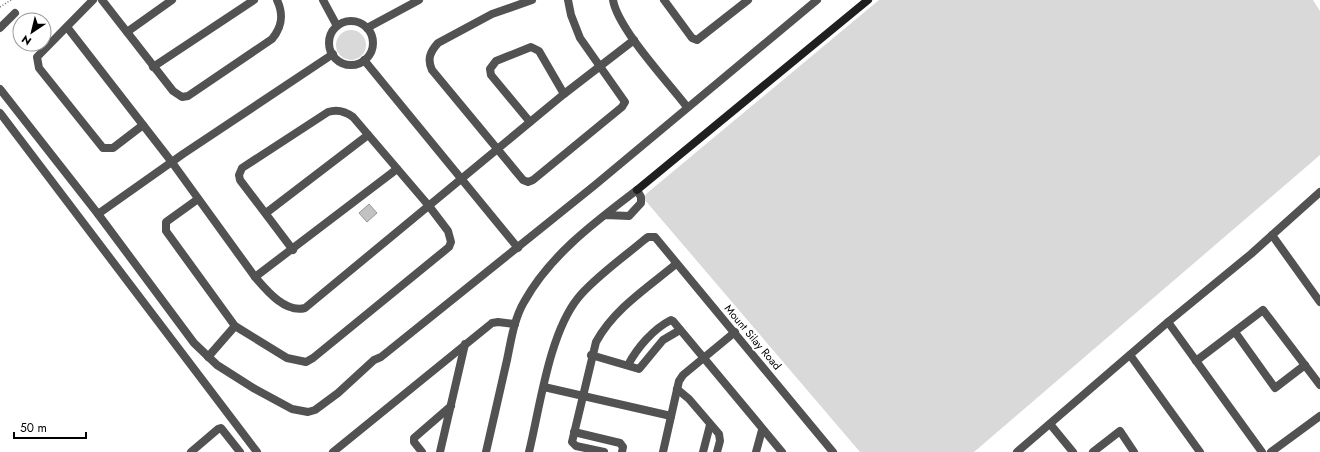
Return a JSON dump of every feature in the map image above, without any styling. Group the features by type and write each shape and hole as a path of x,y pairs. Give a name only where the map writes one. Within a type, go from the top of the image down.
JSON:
{"street":[{"path":"93,0 37,57 39,68 103,148 113,148 143,125"},
{"path":"102,0 153,67 173,91 182,97 188,96 272,39 279,27 282,17 277,0"},
{"path":"127,32 172,0"},
{"path":"153,67 254,0"},
{"path":"323,0 337,26"},
{"path":"367,28 419,0"},
{"path":"532,0 492,14 445,39 432,49 428,60 432,70 523,180 528,182 533,180 622,107 624,99 599,67 580,38 571,16 568,0"},
{"path":"613,0 619,18 634,40 687,107"},
{"path":"664,0 692,38 697,40 748,0"},
{"path":"0,89 98,214 194,343 217,365 255,390 292,409 302,412 315,410 338,393 374,360 381,357 518,248 817,0"},
{"path":"486,452 515,324 523,303 546,268 556,257 606,215 868,0"},
{"path":"0,28 12,16"},
{"path":"350,21 360,23 367,28 371,33 373,45 371,51 364,60 355,64 345,63 333,54 329,45 330,39 337,26 350,21"},
{"path":"67,27 171,161 255,277 267,291 281,302 292,309 299,310 305,308 564,94 634,40"},
{"path":"530,122 491,75 490,69 496,61 531,46 535,47 539,51 564,94"},
{"path":"98,214 171,161 333,54"},
{"path":"364,60 463,178 518,248"},
{"path":"198,199 170,218 166,222 166,231 235,326 288,358 306,362 313,358 449,247 451,242 448,231 430,206 368,135 349,114 334,110 328,112 242,168 240,171 240,180 293,250"},
{"path":"0,113 257,452"},
{"path":"266,213 368,135"},
{"path":"255,277 293,250 397,170"},
{"path":"606,215 629,216 642,203 641,197 637,190"},
{"path":"1017,452 1272,235 1320,192"},
{"path":"1272,235 1320,302"},
{"name":"Mount Silay Road","path":"544,387 556,340 564,320 577,298 590,285 644,240 648,237 655,237 833,452"},
{"path":"604,452 573,444 581,395 596,342 608,321 626,304 676,264"},
{"path":"1196,361 1263,310 1320,385"},
{"path":"628,365 638,349 668,322 673,321 762,430 782,452"},
{"path":"333,452 492,323 498,322 515,324"},
{"path":"1168,322 1262,452"},
{"path":"208,357 235,326"},
{"path":"592,355 639,369 663,340 680,330"},
{"path":"663,452 677,389 683,375 734,332"},
{"path":"1235,332 1275,388 1305,365"},
{"path":"440,452 465,344"},
{"path":"1130,355 1200,452"},
{"path":"529,452 544,387 671,416"},
{"path":"677,389 689,399 720,438 717,452"},
{"path":"422,452 414,442 414,438 451,406"},
{"path":"1271,452 1320,416"},
{"path":"1050,424 1073,452"},
{"path":"703,452 710,425"},
{"path":"192,451 221,428 240,452"},
{"path":"756,452 762,430"},
{"path":"1093,452 1120,431 1134,452"},
{"path":"574,432 620,443 623,447 622,452"}],"path":[{"path":"0,7 12,0"}],"shaded area":[{"path":"879,0 1313,0 1320,11 1320,155 974,452 860,452 644,199 646,194"},
{"path":"351,30 362,34 366,45 362,56 351,60 340,56 336,45 340,34"}],"building":[{"path":"369,204 377,213 367,222 359,213"}]}
